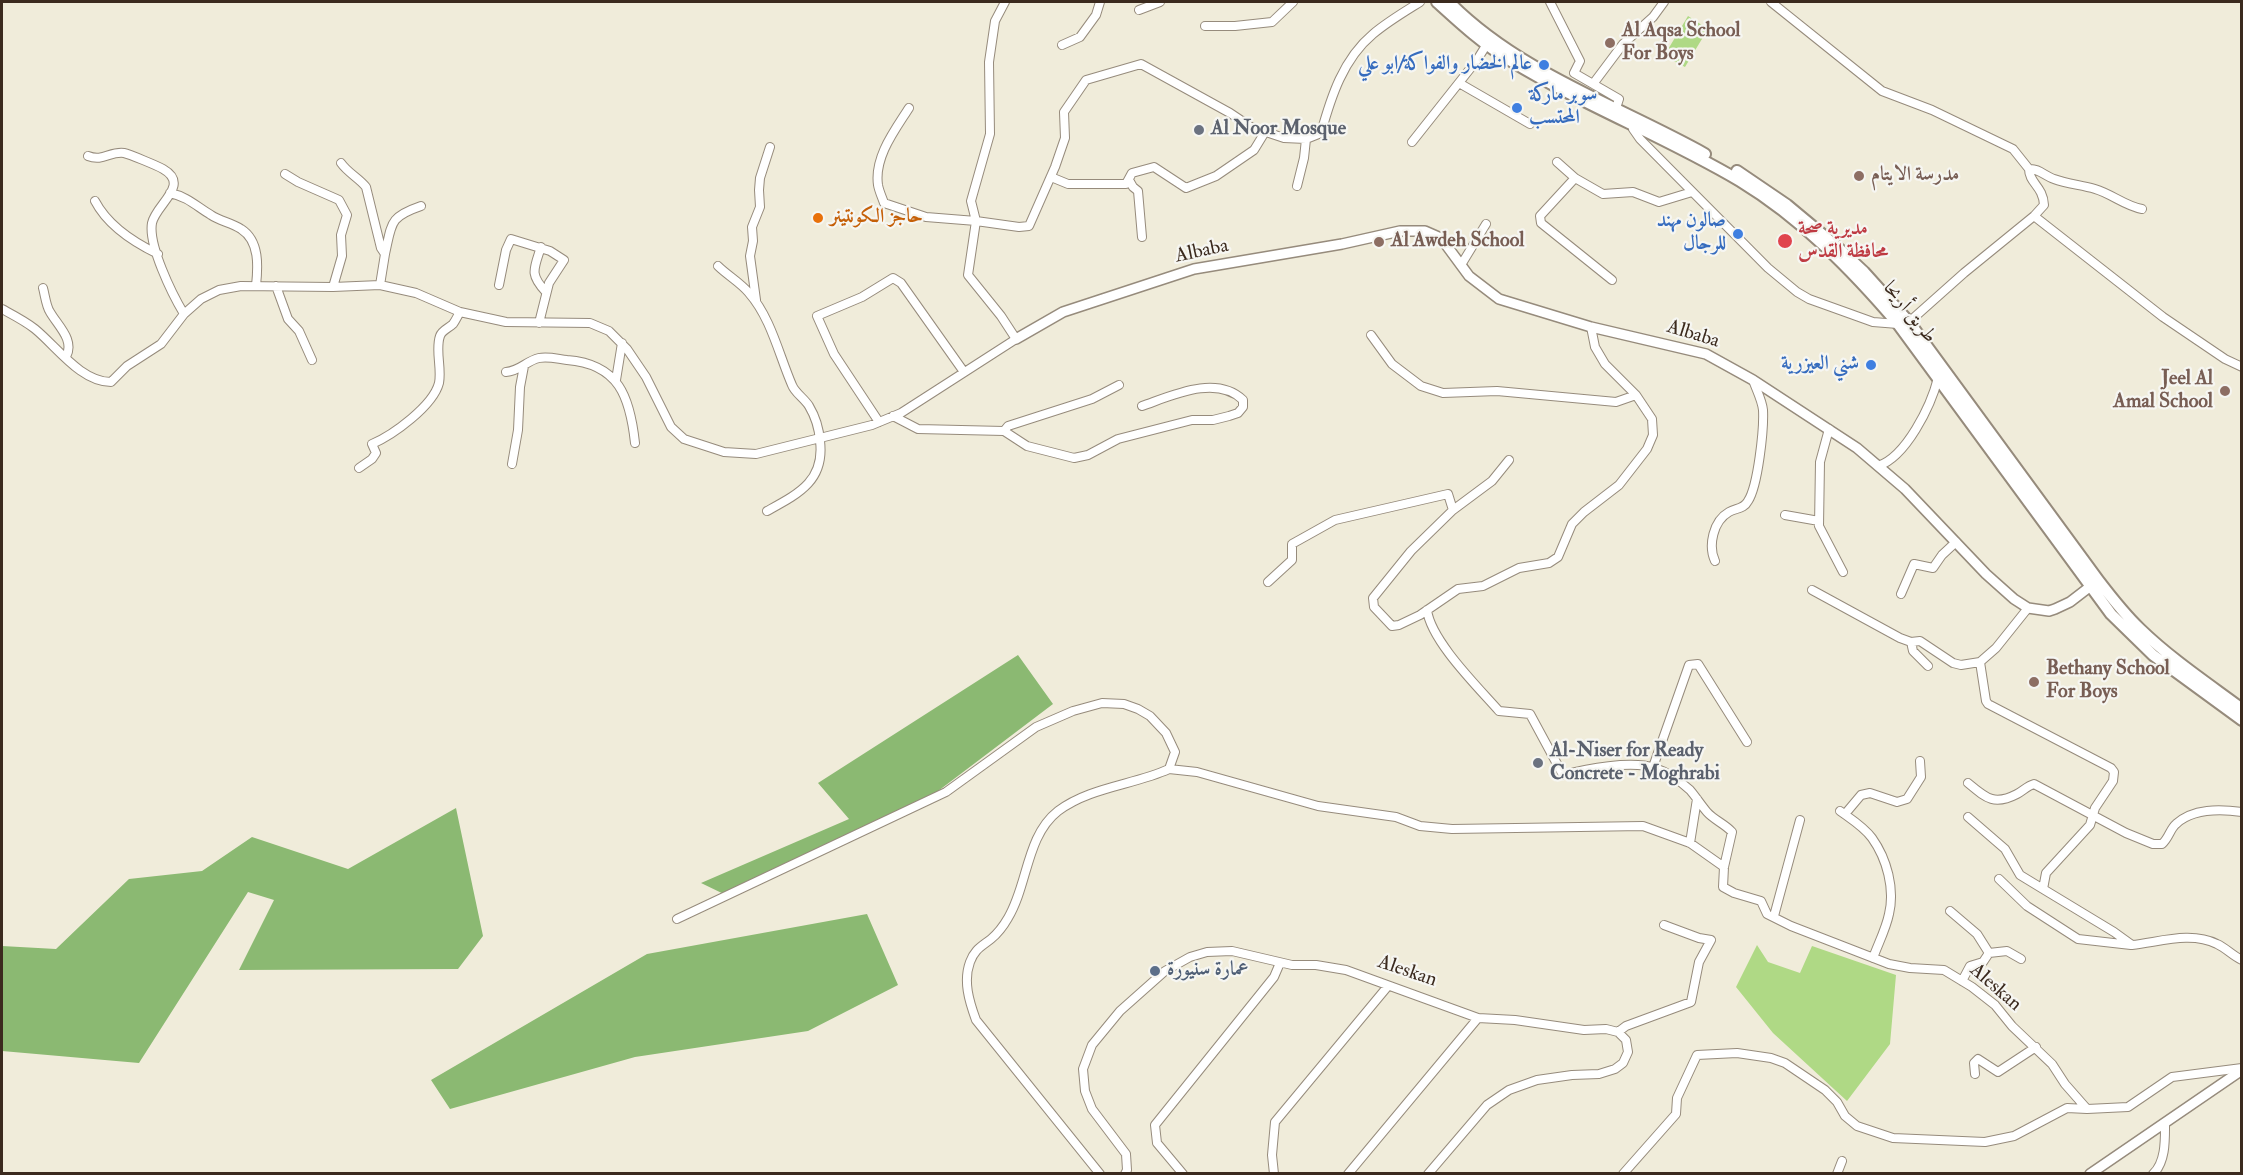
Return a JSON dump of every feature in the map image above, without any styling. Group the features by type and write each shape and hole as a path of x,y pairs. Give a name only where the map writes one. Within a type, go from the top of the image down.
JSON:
{"main road":[{"name":"طريق أريحا","path":"1437,2 1461,25 1509,60 1555,86 1751,180 1787,205 1835,245 1864,272 1903,323 2129,633 2153,655 2241,720"},
{"name":"طريق أريحا","path":"1449,2 1462,15 1502,45 1616,108 1634,122"},
{"name":"طريق أريحا","path":"1903,323 1938,378 2094,583 2156,644 2241,709"}],"street":[{"path":"2,309 32,326 90,377 99,382 111,382 127,366 161,344 184,314 201,299 219,290 256,286 380,285 416,293 460,312 506,322 590,323 609,331 622,343 646,377 671,427 684,439 724,452 756,454 879,422 1016,339 1002,316 968,275 976,221 971,201 990,134 989,62 995,21 1005,2"},
{"path":"1062,45 1080,37 1096,15 1100,2"},
{"path":"1139,10 1160,2"},
{"path":"1205,26 1272,22 1293,2"},
{"path":"909,108 886,145 880,166 878,184 885,203 926,217 1019,227 1029,226 1051,177 1065,138 1064,112 1086,80 1141,64 1230,113 1251,128 1284,138 1306,138 1321,133 1329,103 1350,58 1372,34 1419,2"},
{"path":"1550,2 1580,61 1574,73 1619,99 1616,108"},
{"path":"1593,84 1623,44 1653,17 1664,2"},
{"path":"1634,122 1640,139 1750,247 1768,268 1809,299 1873,322 1903,323 2034,216 2044,205 2043,193 2029,175 2029,169 2013,149 1932,110 1882,91 1771,2"},
{"path":"1412,142 1487,44"},
{"path":"1459,83 1530,124"},
{"path":"1051,177 1068,184 1126,184 1132,173 1154,167 1186,188 1216,176 1254,150 1265,132"},
{"path":"1297,186 1306,138"},
{"path":"756,302 750,256 753,227 760,207 760,178 770,147"},
{"path":"88,156 97,159 114,153 125,153 161,168 172,176 174,183 170,193 152,225 158,254 184,314"},
{"path":"1557,162 1575,178 1603,194 1633,192 1659,202 1692,192"},
{"path":"341,163 348,173 362,181 366,187 381,249 385,254"},
{"path":"2029,169 2034,168 2066,183 2096,189 2131,207 2142,209"},
{"path":"285,174 339,200 346,215 340,235 342,256 333,287"},
{"path":"1575,178 1540,216 1541,223 1612,280"},
{"path":"1129,180 1132,187 1138,191 1142,237"},
{"path":"170,193 186,196 223,223 242,230 250,239 258,262 256,286"},
{"path":"95,201 103,215 122,231 138,244 158,254"},
{"path":"380,285 394,221 402,213 421,206"},
{"path":"2034,216 2163,317 2241,368"},
{"path":"1461,265 1486,224"},
{"name":"Albaba","path":"1016,339 1063,312 1194,269 1342,244 1400,231 1425,231 1441,238 1469,276 1499,299 1591,327 1706,354 1753,380 1829,429 1878,466 1905,489 1986,574 2014,599 2028,608"},
{"path":"499,285 506,250 512,239 541,248 564,260 549,283 539,323"},
{"path":"541,248 534,271 536,281 546,292"},
{"path":"718,266 748,291 756,302 770,329 793,388 808,405 819,428 822,456 818,471 796,495 767,511"},
{"path":"879,422 834,354 817,316 862,297 893,278 901,283 964,372"},
{"path":"276,286 288,319 299,331 312,360"},
{"path":"43,288 49,311 61,325 66,339 69,350 66,357"},
{"path":"359,468 372,459 376,453 372,444 404,426 430,398 439,383 440,337 460,312"},
{"path":"1509,460 1492,481 1453,510 1411,551 1374,598 1372,603 1392,626 1400,625 1427,610 1458,589 1483,586 1520,568 1548,563 1558,557 1572,524 1619,485 1647,449 1653,435 1652,419 1636,395 1605,364 1595,347 1591,327"},
{"path":"1371,335 1392,364 1422,386 1443,393 1531,393 1616,402 1636,395"},
{"path":"616,380 622,343"},
{"path":"506,372 517,371 542,357 588,363 616,380 625,394 633,422 635,443"},
{"path":"512,464 518,430 520,387 524,366"},
{"path":"1878,466 1888,463 1906,445 1934,393 1938,378"},
{"path":"1715,561 1712,553 1716,526 1729,512 1747,503 1753,486 1762,438 1763,408 1753,380"},
{"path":"1004,430 1008,426 1092,399 1119,385"},
{"path":"892,416 918,429 1004,430 1027,446 1074,458 1088,455 1118,439 1192,420 1213,420 1238,413 1243,400 1236,393 1220,389 1191,389 1142,406"},
{"path":"1829,429 1820,462 1819,526 1843,572"},
{"path":"1268,582 1292,560 1292,543 1335,520 1448,494 1453,510"},
{"path":"1785,515 1819,520"},
{"path":"1900,594 1914,564 1933,568 1942,555 1956,542"},
{"path":"1812,591 1892,634 1911,642 1920,641 1953,663 1961,665 1980,662 1996,648 2028,608 2049,611 2055,609 2070,602 2094,583"},
{"path":"1100,1173 976,1020 970,1004 967,985 969,963 977,947 992,938 1008,918 1023,886 1029,858 1044,827 1056,813 1071,803 1169,769 1197,772 1318,806 1396,817 1419,826 1452,829 1643,826 1690,843 1724,867 1732,832 1728,826 1708,813 1681,783 1653,767 1593,767 1563,775 1530,714 1499,711 1436,634 1428,619 1427,610"},
{"path":"1911,642 1913,651 1928,666"},
{"path":"1980,662 1988,704 2111,768 2114,772 2113,781 2100,800 2090,825 2046,873 2043,889"},
{"path":"1653,767 1689,665 1698,663 1747,742"},
{"path":"678,919 946,792 1036,727 1073,711 1102,703 1124,704 1150,716 1166,733 1175,752 1169,769"},
{"path":"1873,958 1889,914 1892,888 1882,858 1872,838 1842,812 1861,795 1870,793 1897,802 1906,799 1921,777 1920,761"},
{"path":"1968,783 1995,801 2019,794 2034,784 2056,798 2094,814 2126,833 2159,845 2166,840 2174,825 2194,814 2222,810 2241,812"},
{"path":"1690,843 1697,799"},
{"path":"1968,817 2005,849 2020,875 2132,945"},
{"path":"1774,916 1800,820"},
{"name":"Aleskan","path":"1724,867 1723,887 1761,902 1767,914 1791,926 1888,964 1944,970 1962,981 1995,1005 2012,1026 2052,1064 2065,1084 2087,1108"},
{"path":"1999,879 2027,906 2078,939 2132,945 2190,937 2219,945 2241,960"},
{"path":"1950,911 1977,934 1989,953"},
{"path":"1428,1173 1487,1106 1509,1090 1537,1080 1599,1074 1615,1069 1623,1063 1628,1052 1626,1040 1618,1032 1626,1026 1691,1002 1699,962 1711,940 1664,926"},
{"name":"Aleskan","path":"1125,1173 1127,1170 1126,1154 1092,1109 1084,1091 1083,1069 1092,1045 1120,1011 1165,971 1190,957 1207,952 1232,951 1280,963 1316,965 1346,970 1478,1018 1618,1032"},
{"path":"1962,981 1970,966 1983,962 1989,953 2007,951 2021,959"},
{"path":"1183,1173 1157,1143 1155,1125 1274,977 1280,963"},
{"path":"1274,1173 1272,1155 1275,1122 1388,986"},
{"path":"1348,1173 1478,1018"},
{"path":"1975,1074 1974,1063 1978,1059 1998,1072 2036,1047"},
{"path":"1623,1173 1676,1114 1677,1098 1697,1055 1737,1053 1771,1058 1785,1063 1826,1090 1837,1102 1845,1116 1857,1126 1893,1138 1985,1142 2014,1136 2067,1108 2128,1107 2172,1077 2241,1069"},
{"path":"2090,1173 2241,1069"},
{"path":"2153,1173 2157,1170 2166,1144 2165,1123"},
{"path":"1837,1173 1842,1161"}],"green space":[{"path":"1688,16 1708,29 1685,67 1664,56"},
{"path":"1018,655 1053,704 909,813 730,897 701,883 849,819 818,783"},
{"path":"456,808 483,936 458,969 239,970 274,900 248,892 139,1063 2,1051 2,946 56,949 129,879 202,871 252,837 348,869"},
{"path":"867,914 898,985 808,1031 635,1057 450,1109 431,1080 647,954"},
{"path":"1757,945 1768,962 1800,973 1812,946 1896,975 1890,1044 1847,1101 1773,1033 1736,987"}],"place":[{"name":"Al Aqsa School For Boys","path":"1610,43"},
{"name":"عالم الخضار والفواكة/ابو علي","path":"1544,65"},
{"name":"سوبر ماركة المحتسب","path":"1517,108"},
{"name":"Al Noor Mosque","path":"1199,130"},
{"name":"مدرسة الايتام","path":"1859,176"},
{"name":"حاجز الكونتينر","path":"818,218"},
{"name":"صالون مهند للرجال","path":"1738,234"},
{"name":"مديرية صحة محافظة القدس","path":"1785,241"},
{"name":"Al Awdeh School","path":"1379,242"},
{"name":"شني العيزرية","path":"1871,365"},
{"name":"Jeel Al Amal School","path":"2225,391"},
{"name":"Bethany School For Boys","path":"2034,682"},
{"name":"Al-Niser for Ready Concrete - Moghrabi","path":"1538,763"},
{"name":"عمارة سنيورة","path":"1155,971"}]}
